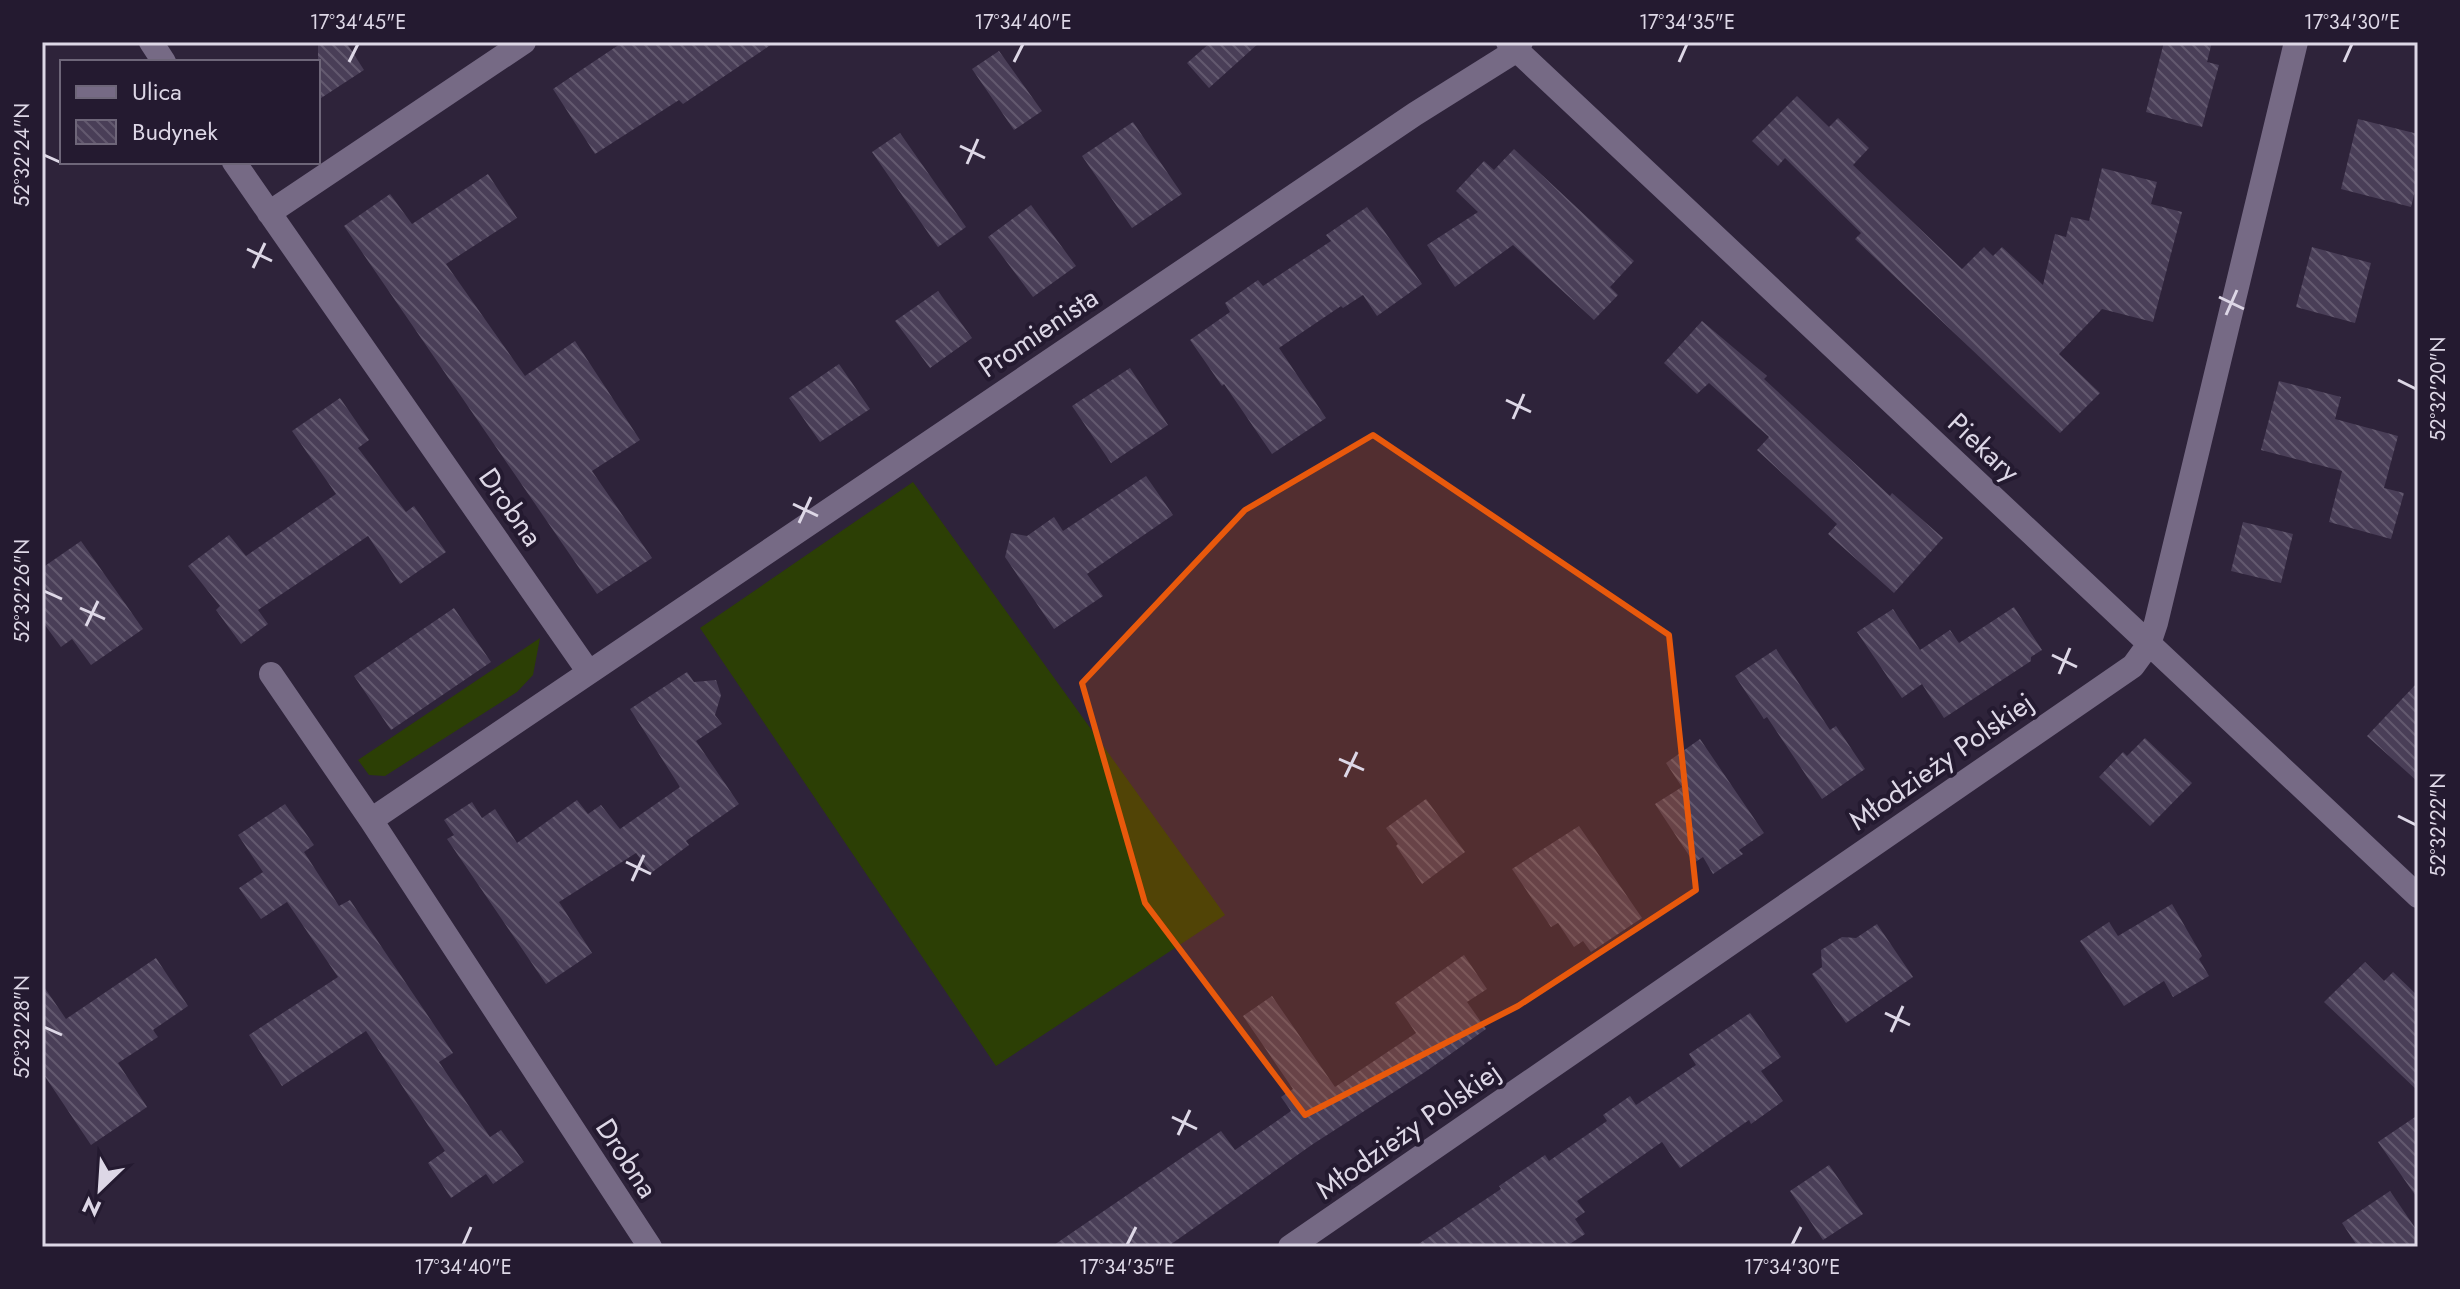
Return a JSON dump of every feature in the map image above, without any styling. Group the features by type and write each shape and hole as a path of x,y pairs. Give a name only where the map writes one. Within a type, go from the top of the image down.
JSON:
{"street":[{"path":"151,42 163,60"},
{"path":"269,213 524,42"},
{"name":"Młodzieży Polskiej","path":"1290,1247 2133,666 2149,644 2296,42"},
{"name":"Piekary","path":"1516,45 2418,896"},
{"name":"Promienista","path":"588,671 1516,45"},
{"name":"Drobna","path":"235,164 588,671"},
{"path":"371,820 588,671"},
{"name":"Drobna","path":"271,674 371,820 650,1247"}],"highlighted area":[{"path":"1373,435 1669,635 1696,890 1518,1006 1305,1115 1145,903 1082,683 1245,510"}],"green space":[{"path":"913,482 1225,915 996,1066 700,628"},
{"path":"540,638 533,675 517,692 385,776 369,775 358,760"}],"building":[{"path":"318,42 346,42 364,70 320,99"},
{"path":"623,42 775,42 683,104 679,100 595,154 553,89"},
{"path":"1211,42 1260,42 1209,88 1187,63"},
{"path":"2164,42 2212,42 2207,62 2219,65 2202,127 2146,112"},
{"path":"999,51 1042,111 1014,130 972,69"},
{"path":"1797,96 1829,127 1838,118 1869,148 1853,165 1962,269 1984,247 1993,256 2002,247 2043,285 2055,234 2066,237 2071,217 2089,221 2102,168 2157,182 2151,204 2182,212 2153,322 2102,309 2059,354 2100,393 2060,433 1855,239 1861,233 1785,158 1778,166 1752,141"},
{"path":"2358,119 2418,134 2418,179 2411,207 2341,189"},
{"path":"1133,122 1182,194 1132,228 1082,156"},
{"path":"900,133 966,227 938,247 872,152"},
{"path":"1514,149 1634,261 1610,287 1618,295 1594,320 1513,245 1455,287 1427,245 1478,212 1456,191 1484,161 1494,170"},
{"path":"488,174 517,218 446,264 525,376 575,341 640,440 592,471 652,558 597,594 344,226 390,194 412,224"},
{"path":"1031,205 1076,266 1033,297 988,237"},
{"path":"1367,207 1422,284 1377,316 1363,295 1343,308 1341,306 1279,348 1326,418 1272,454 1190,340 1230,312 1225,303 1258,280 1263,286 1331,241 1326,235"},
{"path":"2312,247 2371,263 2355,323 2296,307"},
{"path":"938,291 972,338 930,368 895,321"},
{"path":"1702,321 1767,376 1764,379 1890,496 1892,493 1943,538 1894,593 1828,534 1837,524 1757,450 1769,437 1709,383 1697,394 1664,363"},
{"path":"839,364 870,409 820,442 789,398"},
{"path":"1130,368 1168,425 1111,463 1072,406"},
{"path":"2279,381 2341,397 2335,419 2398,436 2384,488 2404,493 2391,539 2329,522 2342,471 2261,450"},
{"path":"340,398 369,440 358,448 406,512 414,506 446,552 400,584 368,536 258,610 268,624 241,644 216,610 220,606 188,566 229,535 246,556 336,494 292,431"},
{"path":"1146,476 1173,515 1087,574 1103,596 1054,629 1005,557 1011,533 1027,536 1054,517 1063,531"},
{"path":"2243,522 2293,534 2281,583 2231,571"},
{"path":"81,541 143,629 91,665 72,639 61,647 42,621 42,568"},
{"path":"2014,607 2042,650 2031,657 2031,661 1944,718 1922,684 1902,698 1857,632 1893,609 1920,650 1950,630 1959,643"},
{"path":"454,608 491,662 391,730 354,676"},
{"path":"1776,649 1830,730 1836,726 1865,769 1822,799 1767,717 1764,719 1735,676"},
{"path":"687,672 694,682 716,680 721,695 715,715 722,724 696,741 739,804 686,841 689,845 651,873 636,853 559,902 592,953 546,984 447,839 454,835 444,820 472,802 482,818 495,809 517,843 577,800 588,814 601,805 620,829 680,787 630,709"},
{"path":"2418,682 2418,782 2367,736"},
{"path":"2145,738 2192,783 2150,826 2099,777 2123,752 2127,756"},
{"path":"1700,739 1764,833 1739,850 1743,854 1713,874 1703,857 1694,863 1655,804 1682,787 1666,763"},
{"path":"1426,799 1465,852 1422,884 1386,828"},
{"path":"285,804 314,845 304,852 339,906 350,900 453,1053 439,1062 490,1137 501,1130 524,1162 493,1184 486,1174 451,1198 428,1163 445,1151 366,1031 282,1086 249,1035 338,977 287,902 261,919 239,888 263,872 238,835"},
{"path":"1579,826 1642,918 1591,952 1583,941 1574,947 1558,923 1551,927 1512,869"},
{"path":"2172,904 2202,956 2199,959 2209,976 2173,997 2164,981 2124,1006 2080,941 2109,922 2118,936"},
{"path":"1877,924 1913,977 1846,1023 1812,974 1822,967 1821,950 1842,937 1856,938"},
{"path":"1464,955 1487,989 1467,1002 1486,1029 1313,1144 1167,1247 1051,1247 1221,1131 1235,1150 1291,1111 1281,1097 1293,1089 1243,1016 1272,996 1335,1087 1416,1033 1395,1003"},
{"path":"156,958 188,1006 153,1030 158,1037 118,1063 147,1107 91,1145 42,1072 42,984 66,1019"},
{"path":"2365,962 2384,981 2393,972 2418,996 2418,1091 2324,1002"},
{"path":"1750,1013 1781,1057 1761,1071 1783,1101 1751,1124 1749,1120 1680,1168 1662,1142 1577,1201 1585,1212 1575,1219 1585,1234 1565,1247 1414,1247 1501,1189 1499,1186 1545,1155 1549,1161 1607,1121 1603,1115 1630,1096 1636,1105 1696,1065 1689,1054"},
{"path":"2418,1115 2418,1199 2378,1142"},
{"path":"1829,1165 1863,1214 1823,1240 1790,1191"},
{"path":"2390,1191 2418,1232 2418,1247 2358,1247 2342,1223"}]}
